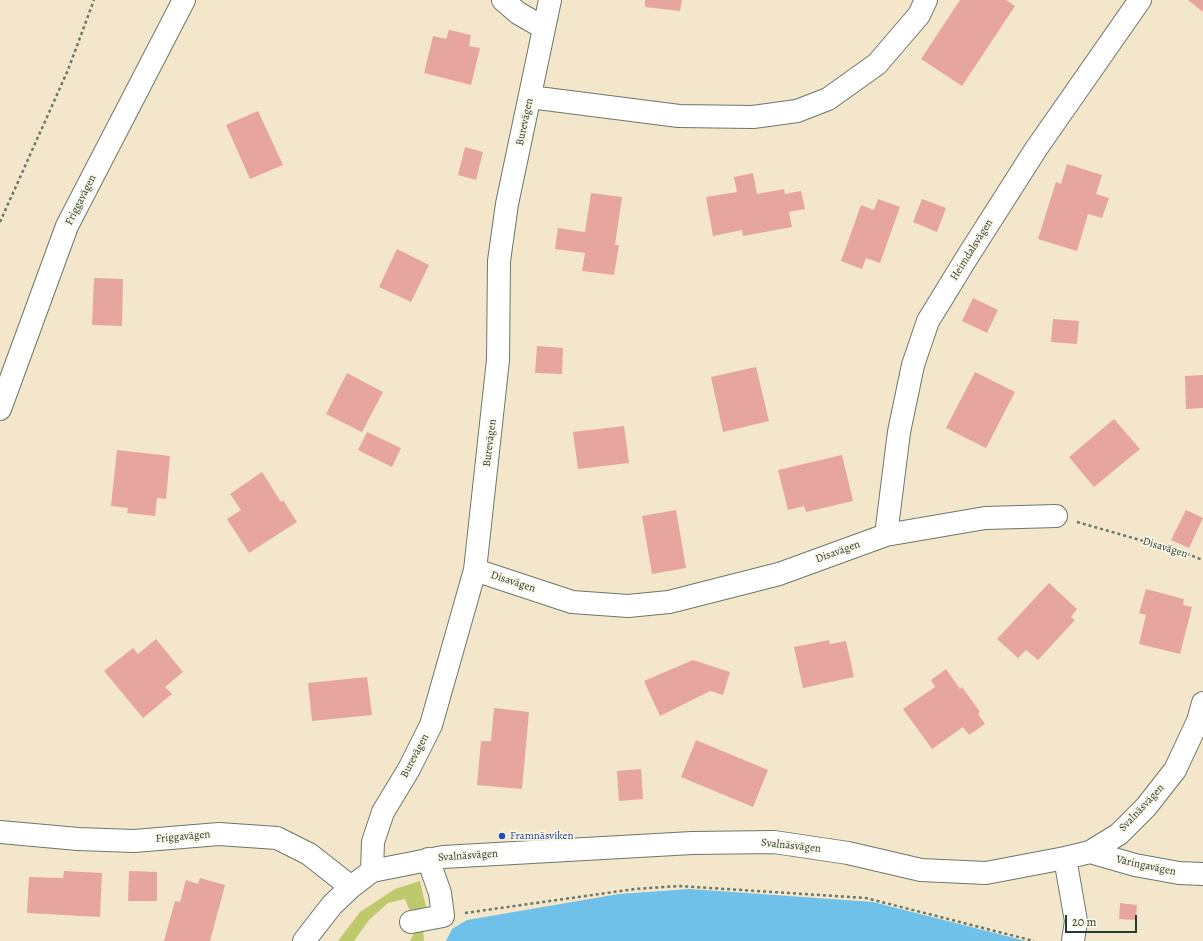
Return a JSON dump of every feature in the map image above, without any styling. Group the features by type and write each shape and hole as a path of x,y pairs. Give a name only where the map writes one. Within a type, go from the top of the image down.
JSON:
{"street":[{"name":"Friggavägen","path":"0,408 68,226 184,0"},
{"path":"502,0 518,13 544,28"},
{"name":"Burevägen","path":"372,871 373,842 383,812 409,769 431,725 475,570 498,360 499,261 508,204 550,0"},
{"path":"530,97 679,116 752,117 797,111 828,99 877,64 919,15 926,0"},
{"name":"Heimdalsvägen","path":"886,535 899,432 913,365 928,321 1036,149 1140,0"},
{"name":"Disavägen","path":"475,570 572,602 628,606 669,602 772,576 886,535 985,518 1056,516"},
{"name":"Svalnäsvägen","path":"304,941 332,905 351,887 372,871 443,857 692,843 774,842 848,853 921,870 986,873 1090,852 1119,834 1146,808 1175,770 1198,721 1203,703"},
{"name":"Friggavägen","path":"0,832 78,839 134,841 219,834 276,838 309,854 351,887"},
{"name":"Väringavägen","path":"1090,852 1135,865 1179,873 1203,874"},
{"path":"1065,858 1076,921 1073,941"},
{"path":"411,922 443,916 440,893 428,859"}],"path":[{"path":"0,222 68,70 94,0"},
{"name":"Disavägen","path":"1056,516 1182,552 1203,560"},
{"path":"443,916 635,889 680,886 866,898 1034,941"}],"green space":[{"path":"420,881 426,907 419,914 409,909 405,899 388,903 369,920 354,941 338,941 360,912 395,889"},
{"path":"423,930 424,941 410,941 414,933"}],"water":[{"path":"690,889 873,902 1026,941 446,941 452,929 467,920 619,894"}],"building":[{"path":"645,0 682,0 680,11 645,7"},
{"path":"960,0 1006,0 1015,6 962,86 921,59"},
{"path":"1188,0 1203,0 1203,12"},
{"path":"449,30 471,35 469,46 480,48 471,85 424,73 433,36 446,39"},
{"path":"258,111 283,165 250,179 226,125"},
{"path":"465,147 483,152 476,180 458,175"},
{"path":"1067,164 1102,175 1096,194 1109,198 1102,218 1088,214 1077,251 1038,239 1056,182 1061,184"},
{"path":"753,173 757,194 784,189 785,194 801,191 805,209 789,212 792,227 743,236 742,230 713,236 706,197 737,192 734,177"},
{"path":"591,193 622,197 615,245 619,245 614,275 582,271 585,253 555,249 558,228 585,232"},
{"path":"878,199 900,207 880,263 866,258 862,269 841,261 861,205 874,210"},
{"path":"922,199 946,208 937,232 913,222"},
{"path":"397,249 429,265 411,302 379,287"},
{"path":"94,278 123,279 122,326 92,325"},
{"path":"973,298 998,310 987,333 962,321"},
{"path":"1053,319 1079,321 1077,344 1051,342"},
{"path":"537,346 563,348 562,374 535,373"},
{"path":"756,367 769,421 723,432 711,377"},
{"path":"975,372 1015,392 986,448 946,428"},
{"path":"347,373 383,392 362,432 326,414"},
{"path":"1203,375 1203,408 1186,409 1185,376"},
{"path":"1114,419 1140,449 1094,487 1069,457"},
{"path":"624,426 629,463 578,469 573,432"},
{"path":"367,432 401,448 392,467 358,450"},
{"path":"117,450 170,456 166,499 157,498 155,516 127,513 128,508 111,506"},
{"path":"842,455 853,501 806,512 804,506 788,510 778,470"},
{"path":"262,472 281,502 283,500 297,522 249,553 227,519 241,510 230,494"},
{"path":"676,510 686,568 652,574 642,516"},
{"path":"1186,510 1203,518 1189,548 1171,540"},
{"path":"1049,583 1077,609 1071,617 1075,620 1038,660 1026,650 1018,658 997,639"},
{"path":"1146,589 1184,599 1183,605 1192,607 1180,654 1139,644 1146,615 1139,613"},
{"path":"156,639 183,672 165,687 172,694 143,718 104,671 133,648 138,654"},
{"path":"829,640 830,644 846,641 854,677 803,688 794,647"},
{"path":"693,660 730,672 723,695 710,691 660,716 644,681"},
{"path":"946,669 960,689 962,687 980,712 978,714 985,724 969,735 963,727 932,749 903,709 935,687 931,680"},
{"path":"367,677 372,715 312,721 308,683"},
{"path":"494,708 529,712 522,789 477,785 481,741 491,741"},
{"path":"696,740 768,770 753,807 681,777"},
{"path":"641,769 643,799 619,801 617,771"},
{"path":"64,871 102,873 100,917 27,913 29,877 63,878"},
{"path":"129,871 157,872 157,901 128,901"},
{"path":"200,878 225,885 210,941 164,941 175,901 180,902 186,880 198,884"},
{"path":"1120,903 1137,905 1136,920 1119,919"}],"place":[{"name":"Framnäsviken","path":"502,836"}]}
